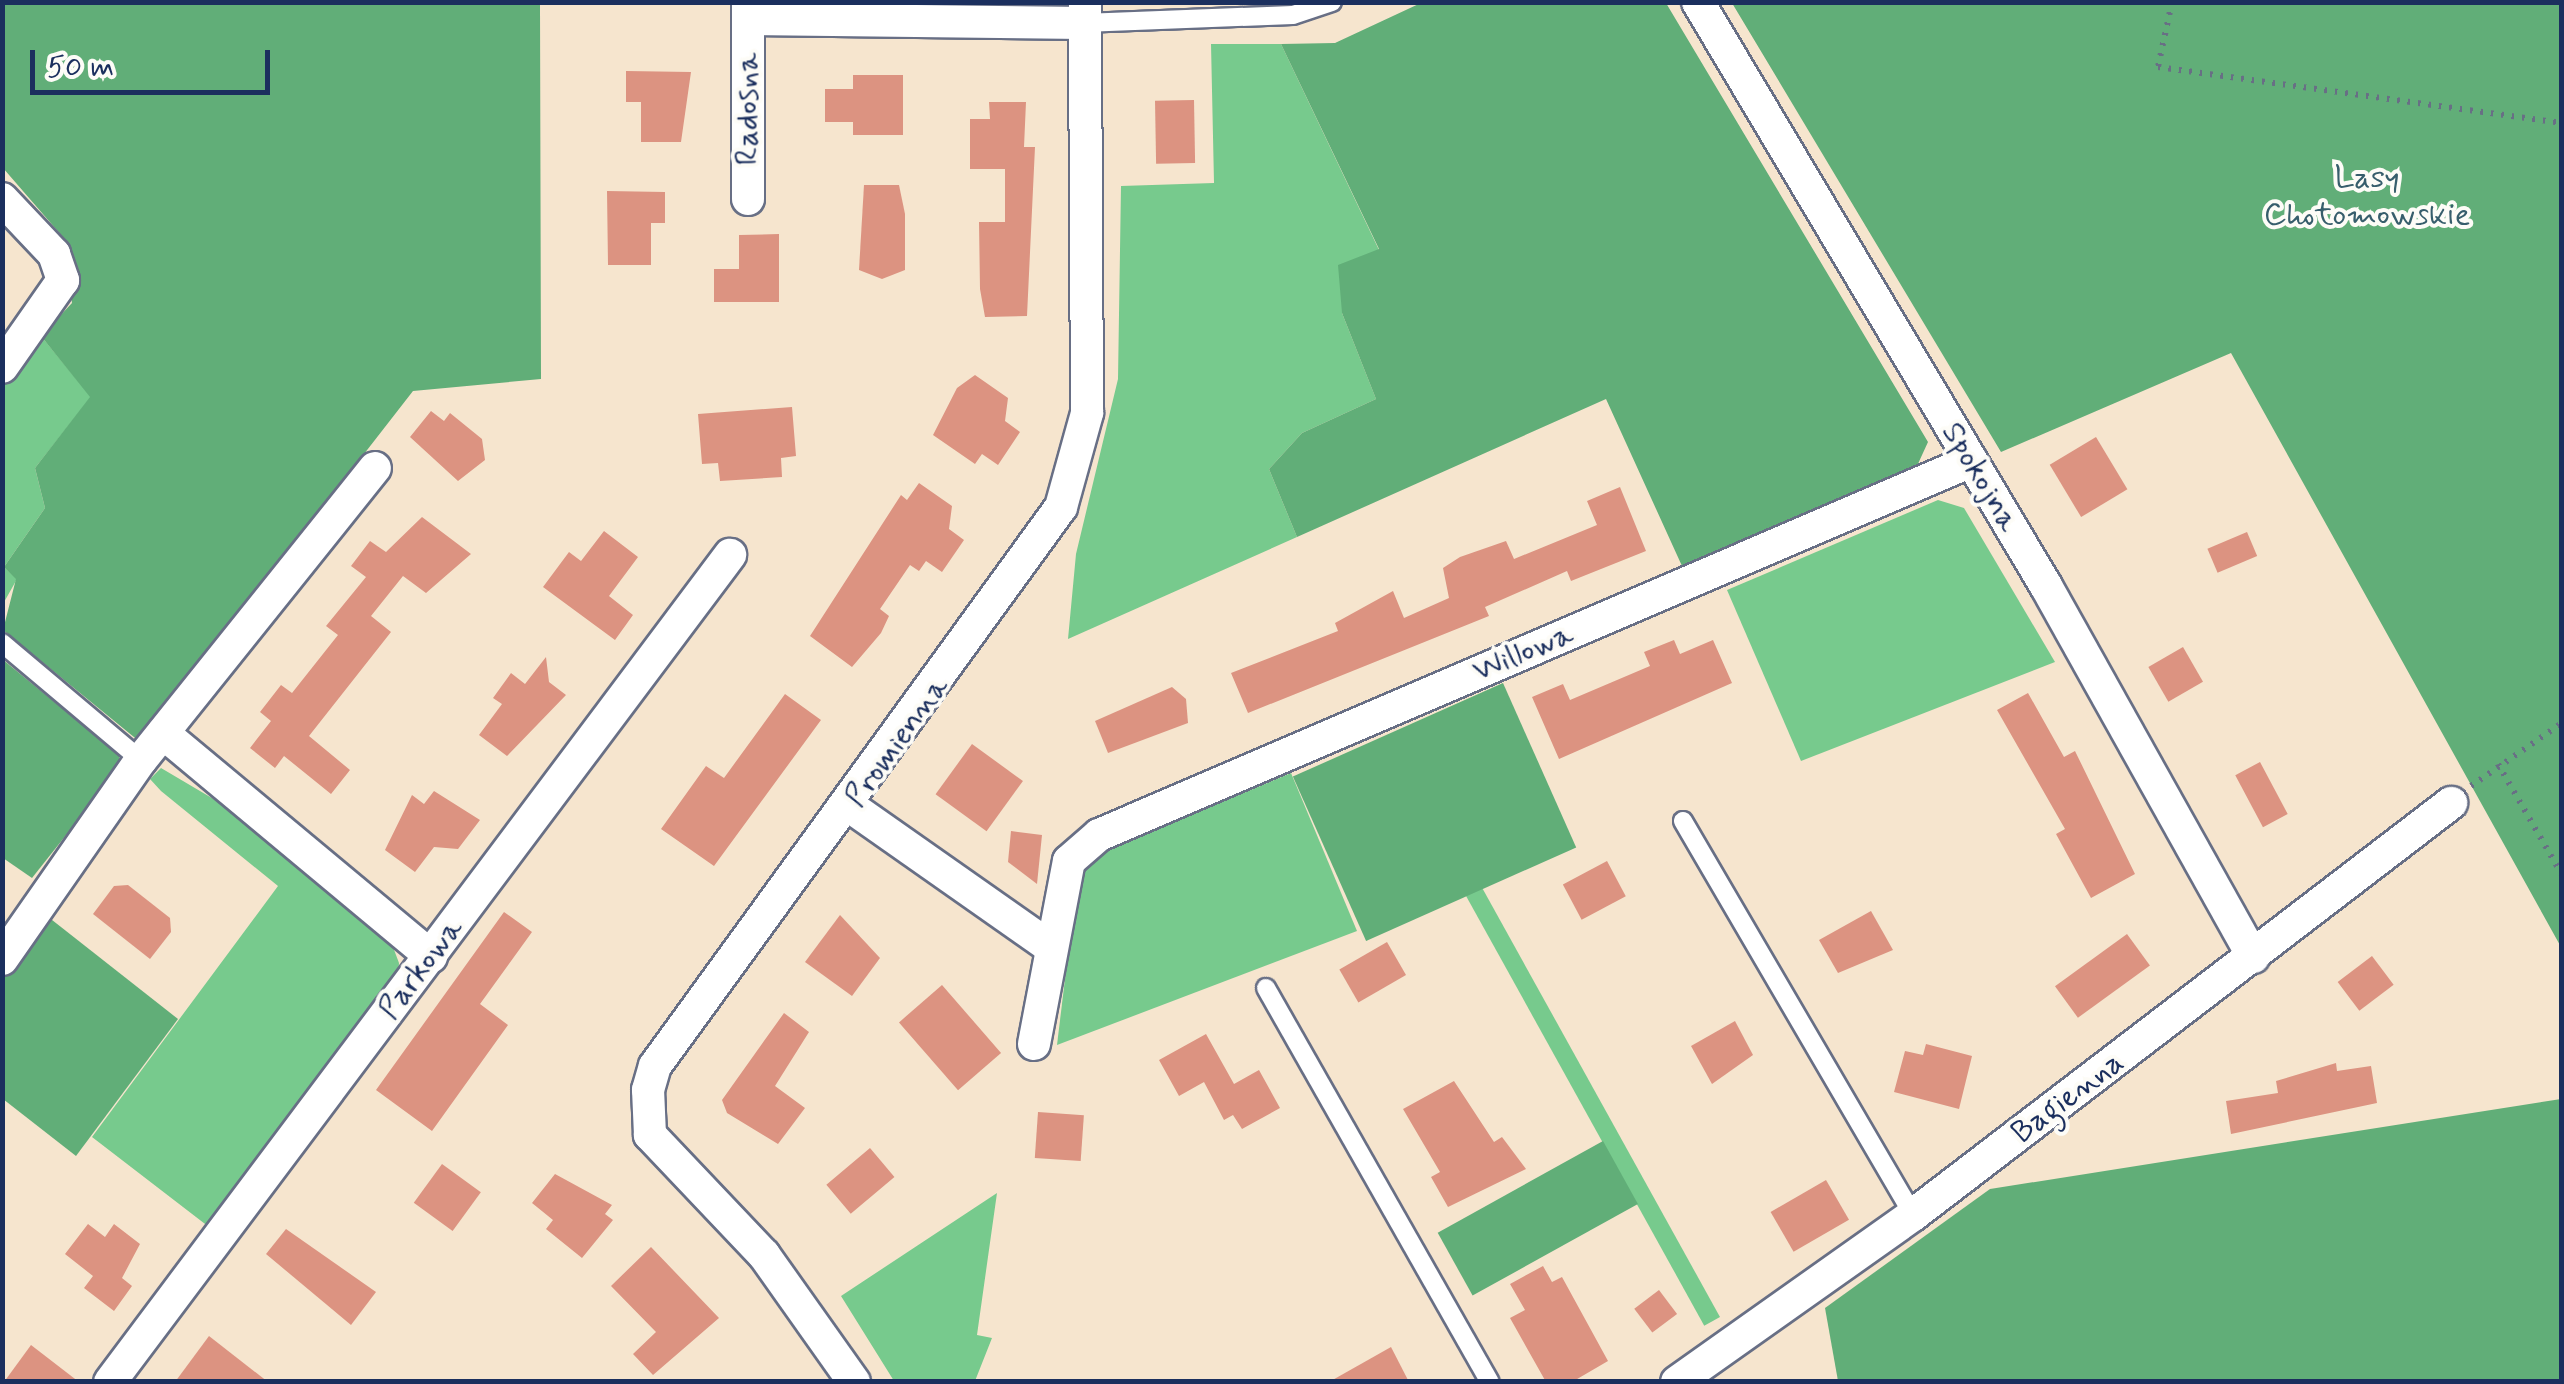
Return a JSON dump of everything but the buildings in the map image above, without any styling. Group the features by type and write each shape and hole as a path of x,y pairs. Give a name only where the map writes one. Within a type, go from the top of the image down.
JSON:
{"street":[{"name":"Spokojna","path":"1698,2 1971,461 2253,957"},
{"name":"Radosna","path":"748,199 748,11 1084,13"},
{"name":"Promienna","path":"854,1382 764,1255 650,1135 646,1107 655,1066 850,807 1061,508 1074,472 1087,413 1084,13"},
{"path":"2,199 54,254 63,280 2,367"},
{"name":"Willowa","path":"1047,945 1078,848 1971,461"},
{"path":"2,958 141,760 375,468"},
{"name":"Parkowa","path":"110,1382 730,555"},
{"path":"163,734 431,956"},
{"name":"Bagienna","path":"1677,1382 1913,1215 2452,804"},
{"path":"850,807 1047,945 1034,1044"}],"lane":[{"path":"1084,13 1293,15 1332,2"},
{"path":"2,642 141,760"},
{"path":"1684,821 1913,1215"},
{"path":"1266,988 1490,1382"}],"path":[{"path":"2172,2 2158,67 2562,123"},
{"path":"2452,804 2498,764 2562,723"},
{"path":"2498,764 2562,876"}],"green space":[{"path":"1423,2 1666,3 1928,442 1917,466 1682,566 1606,399 1297,537 1269,469 1302,433 1376,399 1342,313 1338,265 1379,249 1281,44 1335,43"},
{"path":"2,3 540,3 541,379 413,391 140,742 3,630 16,579 4,567 45,508 35,468 90,397 41,336 72,303 62,236 3,168"},
{"name":"Lasy Chotomowskie","path":"1732,3 2561,3 2561,947 2231,353 2001,452"},
{"path":"1211,44 1281,44 1379,250 1342,313 1376,399 1302,433 1269,469 1297,537 1068,639 1076,554 1118,379 1121,186 1214,183"},
{"path":"41,336 91,397 35,468 45,508 4,567 17,579 3,604 3,384"},
{"path":"1938,500 1964,508 2055,662 1801,761 1727,590"},
{"path":"2,659 119,755 120,767 32,878 3,858"},
{"path":"1503,683 1576,847 1366,941 1293,777"},
{"path":"161,768 244,817 390,939 399,963 398,981 209,1227 92,1137 278,886 161,791 150,779"},
{"path":"1291,773 1357,931 1057,1045 1078,872 1089,858"},
{"path":"1480,884 1720,1317 1704,1326 1464,893"},
{"path":"47,916 178,1019 76,1156 3,1099 2,972"},
{"path":"2561,1099 2561,1381 1838,1381 1825,1308 1990,1189"},
{"path":"1603,1141 1638,1204 1473,1296 1438,1233"},
{"path":"997,1193 977,1335 992,1338 975,1381 894,1381 841,1296"}]}
